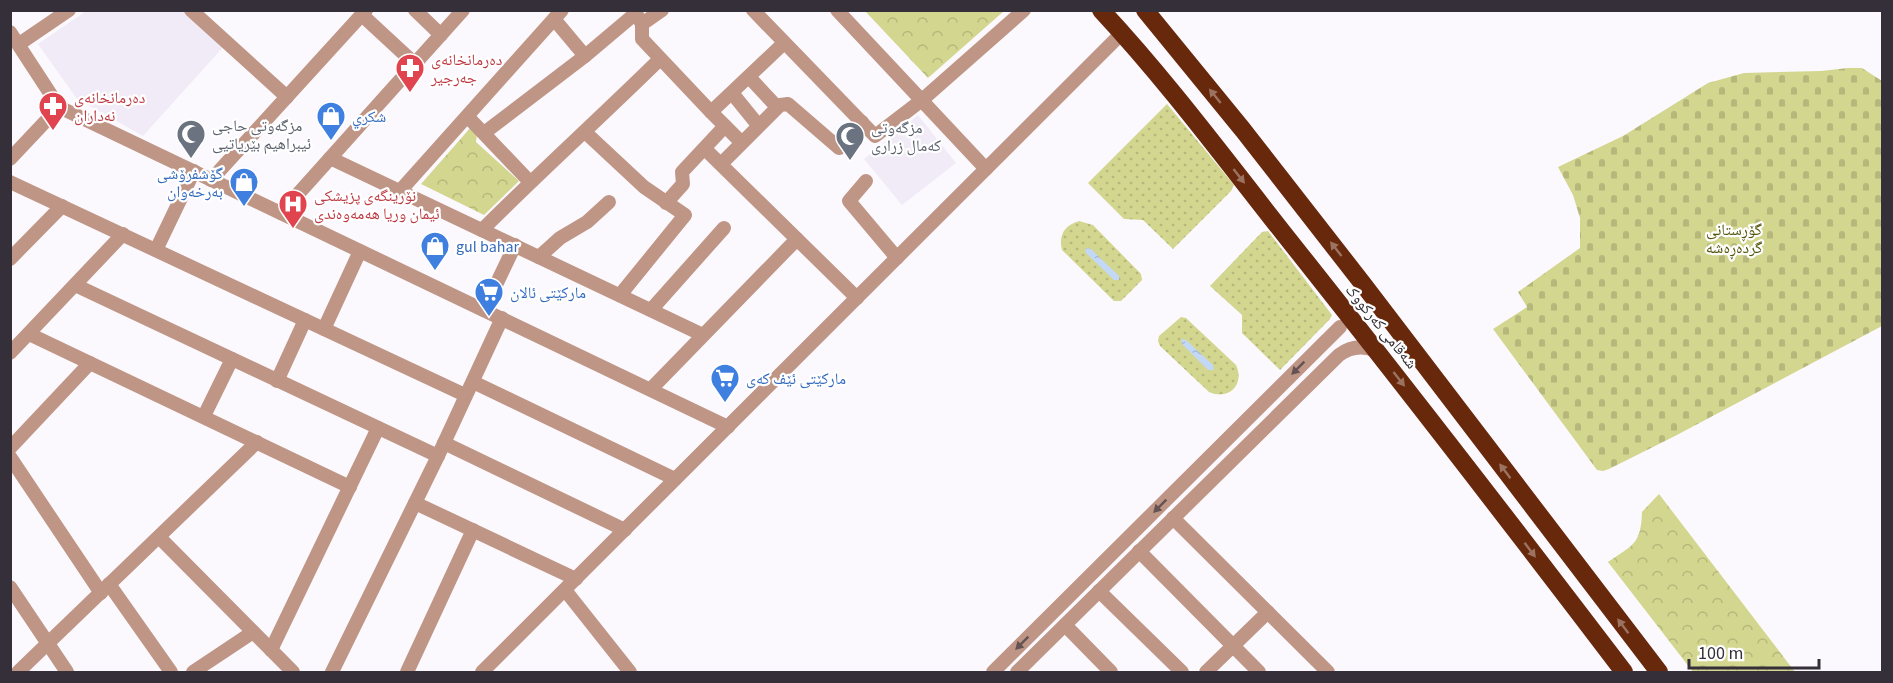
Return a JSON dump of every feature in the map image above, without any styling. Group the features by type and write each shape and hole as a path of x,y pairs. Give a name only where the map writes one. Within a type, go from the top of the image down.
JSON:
{"highway":[{"name":"شەقامی کەرکووک","path":"1101,10 1236,173 1377,351 1624,672"},
{"name":"شەقامی کەرکووک","path":"1145,10 1356,275 1659,672"}],"street":[{"path":"19,44 69,10"},
{"path":"191,10 287,97"},
{"path":"415,10 441,34"},
{"path":"281,213 463,10"},
{"path":"484,133 637,16 662,10"},
{"path":"753,10 875,136 922,100 1024,10"},
{"path":"837,10 986,170"},
{"path":"211,180 364,13 415,64"},
{"path":"400,191 558,15 585,56"},
{"path":"637,16 642,39 741,142"},
{"path":"10,32 59,108 728,427"},
{"path":"482,672 1122,33"},
{"path":"711,112 784,43"},
{"path":"482,230 660,59"},
{"path":"749,77 839,148 862,122"},
{"path":"732,93 758,125"},
{"path":"721,164 758,125 782,105"},
{"path":"10,159 59,108"},
{"path":"468,117 530,182"},
{"path":"666,202 682,184 682,172 725,126"},
{"path":"585,132 644,187 685,215 620,295"},
{"path":"705,148 857,298"},
{"path":"330,158 703,335"},
{"path":"156,250 194,171"},
{"path":"866,181 849,201 897,258"},
{"path":"10,182 465,395"},
{"path":"539,257 560,238 587,222 609,202"},
{"path":"10,259 62,206"},
{"path":"651,310 724,228"},
{"path":"10,353 123,234"},
{"path":"651,389 797,238"},
{"path":"484,310 515,245"},
{"path":"324,329 360,250"},
{"path":"75,285 438,456"},
{"path":"1336,300 1342,344 1339,355"},
{"path":"332,672 438,456 502,318"},
{"path":"277,381 306,320"},
{"path":"993,672 1340,327"},
{"path":"29,334 350,486"},
{"path":"1017,672 1339,355 1350,348 1357,347 1377,351"},
{"path":"204,416 232,359"},
{"path":"10,448 90,363"},
{"path":"473,382 675,479"},
{"path":"271,650 378,428"},
{"path":"18,672 257,442"},
{"path":"444,443 625,530"},
{"path":"10,457 105,589 171,672"},
{"path":"415,503 576,579"},
{"path":"1173,518 1328,672"},
{"path":"406,672 473,530"},
{"path":"159,537 293,672"},
{"path":"1139,552 1259,672"},
{"path":"1104,562 1116,574"},
{"path":"10,587 67,672"},
{"path":"565,590 630,672"},
{"path":"1100,591 1182,672"},
{"path":"1206,672 1268,612"},
{"path":"1065,625 1111,672"},
{"path":"193,672 253,632"}],"shaded area":[{"path":"185,10 225,45 143,136 77,99 38,44 86,11"},
{"path":"918,115 956,163 902,205 864,159"}],"green space":[{"path":"865,11 1004,11 928,78"},
{"name":"گۆڕستانی گردەڕەشە","path":"1862,68 1882,81 1882,326 1675,436 1609,469 1597,470 1493,329 1527,307 1518,292 1580,248 1580,218 1573,195 1558,167 1623,136 1708,83 1744,73"},
{"path":"1167,104 1234,185 1231,191 1173,249 1143,220 1124,219 1088,183"},
{"path":"471,127 477,134 476,142 519,181 484,215 421,184"},
{"path":"1079,221 1093,225 1141,274 1142,280 1121,301 1114,301 1062,250 1061,240 1064,231"},
{"path":"1268,231 1332,315 1280,370 1242,333 1242,315 1210,286 1262,232"},
{"path":"1181,317 1186,318 1236,365 1237,384 1229,392 1216,394 1209,392 1160,346 1159,336"},
{"path":"1659,494 1795,672 1693,672 1608,562 1634,543 1640,531 1642,512"}],"water":[{"path":"1088,248 1119,276 1119,280 1114,280 1086,253 1085,249"},
{"path":"1181,339 1186,340 1213,365 1214,370 1208,370 1182,344"}],"place":[{"name":"دەرمانخانەی جەرجیر","path":"410,94"},
{"name":"دەرمانخانەی نەداران","path":"53,132"},
{"name":"شكري","path":"331,142"},
{"name":"مزگەوتی حاجی ئیبراهیم بێریاتیی","path":"191,160"},
{"name":"مزگەوتی کەمال زراری","path":"850,162"},
{"name":"گۆشفرۆشی بەرخەوان","path":"244,208"},
{"name":"نۆرینگەی پزیشکی ئیمان وریا هەمەوەندی","path":"293,230"},
{"name":"gul bahar","path":"435,272"},
{"name":"مارکێتی ئالان","path":"489,318"},
{"name":"مارکێتی ئێف کەی","path":"725,404"}]}
